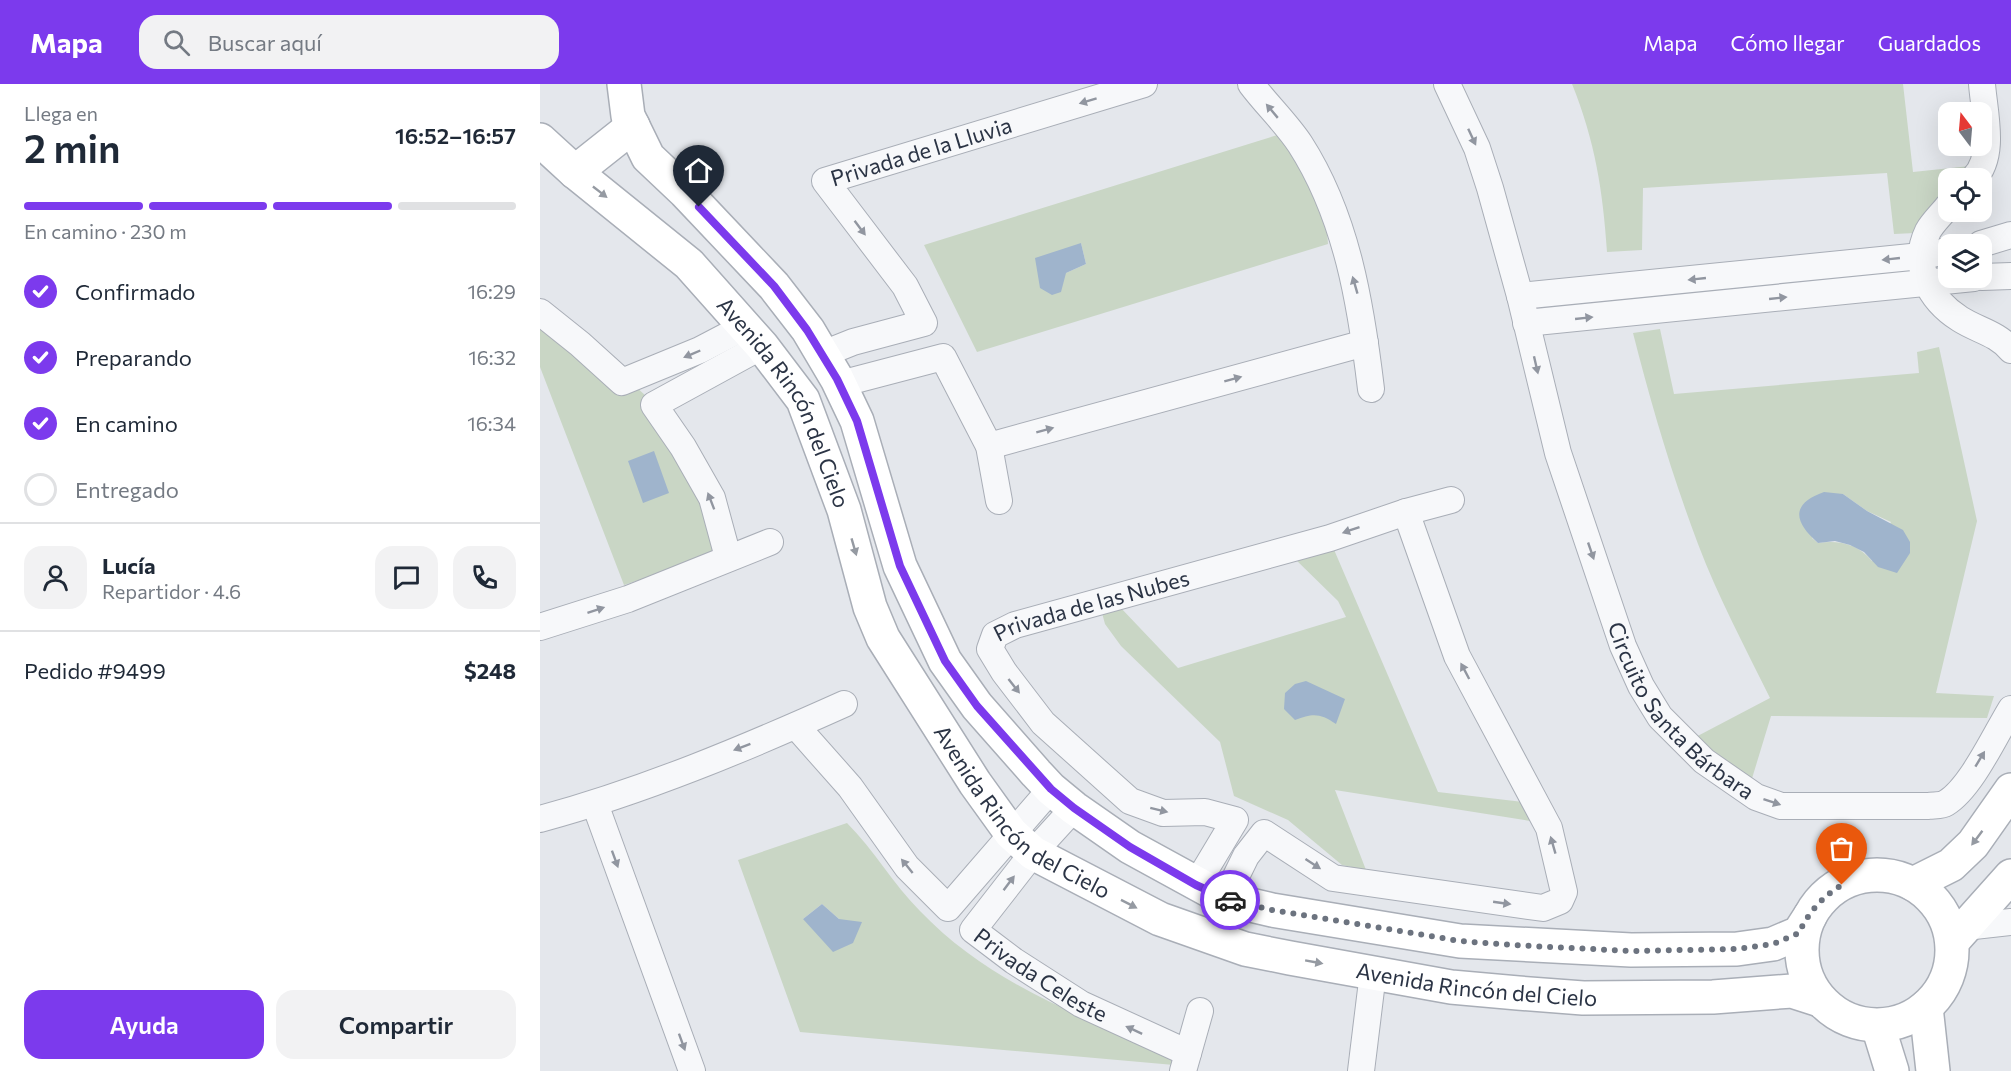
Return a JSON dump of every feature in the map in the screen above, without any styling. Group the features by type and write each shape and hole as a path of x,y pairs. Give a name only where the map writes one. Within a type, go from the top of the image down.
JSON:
{"street":[{"name":"Avenida Rincón del Cielo","path":"624,84 628,116 648,157 685,192 774,286 824,354 857,421 900,566 945,661 977,706 1062,799 1130,847 1211,892 1272,910 1460,941 1631,951 1737,949 1773,944 1799,933 1810,916"},
{"name":"Privada de la Lluvia","path":"824,354 853,342 924,323 905,286 825,181 1144,84"},
{"path":"1251,84 1300,144 1326,194 1359,296 1371,389"},
{"name":"Circuito Santa Bárbara","path":"1447,84 1478,148 1520,296 1558,453 1623,646 1641,686 1660,717 1704,761 1756,797 1781,806 1944,805 1968,780 2011,709"},
{"path":"1982,84 1988,143 1982,168"},
{"path":"575,172 633,126"},
{"name":"Avenida Rincón del Cielo","path":"540,141 689,264 753,336 803,400 844,510 870,607 883,638 947,741 1022,843 1160,919 1245,949 1451,987 1583,998 1713,997 1792,991 1820,1000"},
{"path":"1938,218 1928,231 1921,256 1925,283 1940,304 1960,319 1990,333 2011,350"},
{"path":"1992,241 2011,236"},
{"path":"1520,296 1938,253"},
{"path":"1992,277 2011,276"},
{"path":"1526,323 1938,282"},
{"path":"540,312 622,382 700,350 753,336"},
{"path":"728,557 712,498 683,447 654,405 753,336"},
{"path":"989,446 1365,343"},
{"path":"840,384 943,357 989,446 999,501"},
{"name":"Privada de las Nubes","path":"1211,892 1235,820 1205,812 1163,813 1130,801 1043,723 1004,672 990,649 995,635 1015,625 1330,538 1406,512 1451,500"},
{"path":"1211,892 1246,856 1264,833 1333,878 1544,908 1560,901 1564,892 1549,828 1457,656 1406,512"},
{"path":"540,627 628,599 770,542"},
{"path":"540,819 595,804 796,726 844,704"},
{"name":"Privada Celeste","path":"796,726 838,772 907,867 948,908 1022,843 1062,799"},
{"path":"1913,884 1952,866 1973,844 2011,790"},
{"path":"595,804 692,1071"},
{"name":"Privada Celeste","path":"1022,843 973,930 1014,961 1081,1004 1185,1062 1200,1011"},
{"path":"1959,934 1936,905 1913,884 1884,875 1855,879 1829,892 1810,916 1803,937 1802,960 1808,982 1820,1000 1854,1022 1878,1026 1904,1021 1926,1007 1942,988 1951,966 1959,934 2011,876"},
{"path":"1959,934 2011,922"},
{"path":"1361,1071 1373,973"},
{"path":"1926,1007 1933,1071"},
{"path":"1878,1026 1892,1071"}],"green space":[{"path":"1572,84 1903,84 1913,172 1938,169 1938,200 1925,214 1915,233 1894,234 1887,173 1643,188 1642,250 1607,252 1597,166"},
{"path":"1287,132 1325,207 1328,244 977,352 924,245","holes":["1081,243 1086,264 1066,273"]},
{"path":"540,307 587,342 658,407 731,550 624,585 540,367"},
{"path":"1660,329 1674,394 1919,373 1917,352 1939,347 1977,521 1936,693 1994,696 1987,718 1771,716 1750,785 1690,740 1770,698 1723,603 1698,544 1662,439 1633,333","holes":["1843,494 1867,511 1891,522 1872,561 1867,555 1848,544 1818,543 1812,538"]},
{"path":"1332,545 1438,792 1523,802 1530,821 1335,790 1366,870 1342,865 1288,820 1234,796 1220,742 1121,646 1105,624 1102,613 1120,607 1178,668 1346,617 1338,601 1293,557"},
{"path":"847,823 920,911 947,937 976,959 1039,997 1107,1027 1176,1053 1174,1065 800,1032 738,860","holes":["822,904 839,919 803,919"]}],"water":[{"path":"1081,243 1086,264 1066,273 1061,292 1052,295 1040,288 1035,258"},
{"path":"654,451 669,493 643,503 628,461"},
{"path":"1824,492 1843,494 1867,511 1903,530 1910,542 1910,553 1897,573 1878,567 1864,552 1850,545 1835,541 1818,543 1810,535 1800,521 1799,514 1805,502"},
{"path":"1306,681 1345,699 1336,724 1316,715 1295,720 1284,709 1285,693 1295,684"},
{"path":"822,904 839,919 862,922 853,943 833,952 803,919"}],"way so far":[{"path":"1230,900 1272,910 1323,916 1460,941 1631,951 1737,949 1773,944 1799,933 1829,892 1842,885"}],"route":[{"path":"699,207 774,286 824,354 857,421 900,566 945,661 977,706 1051,789 1074,808 1130,847 1196,885 1230,900"}]}
